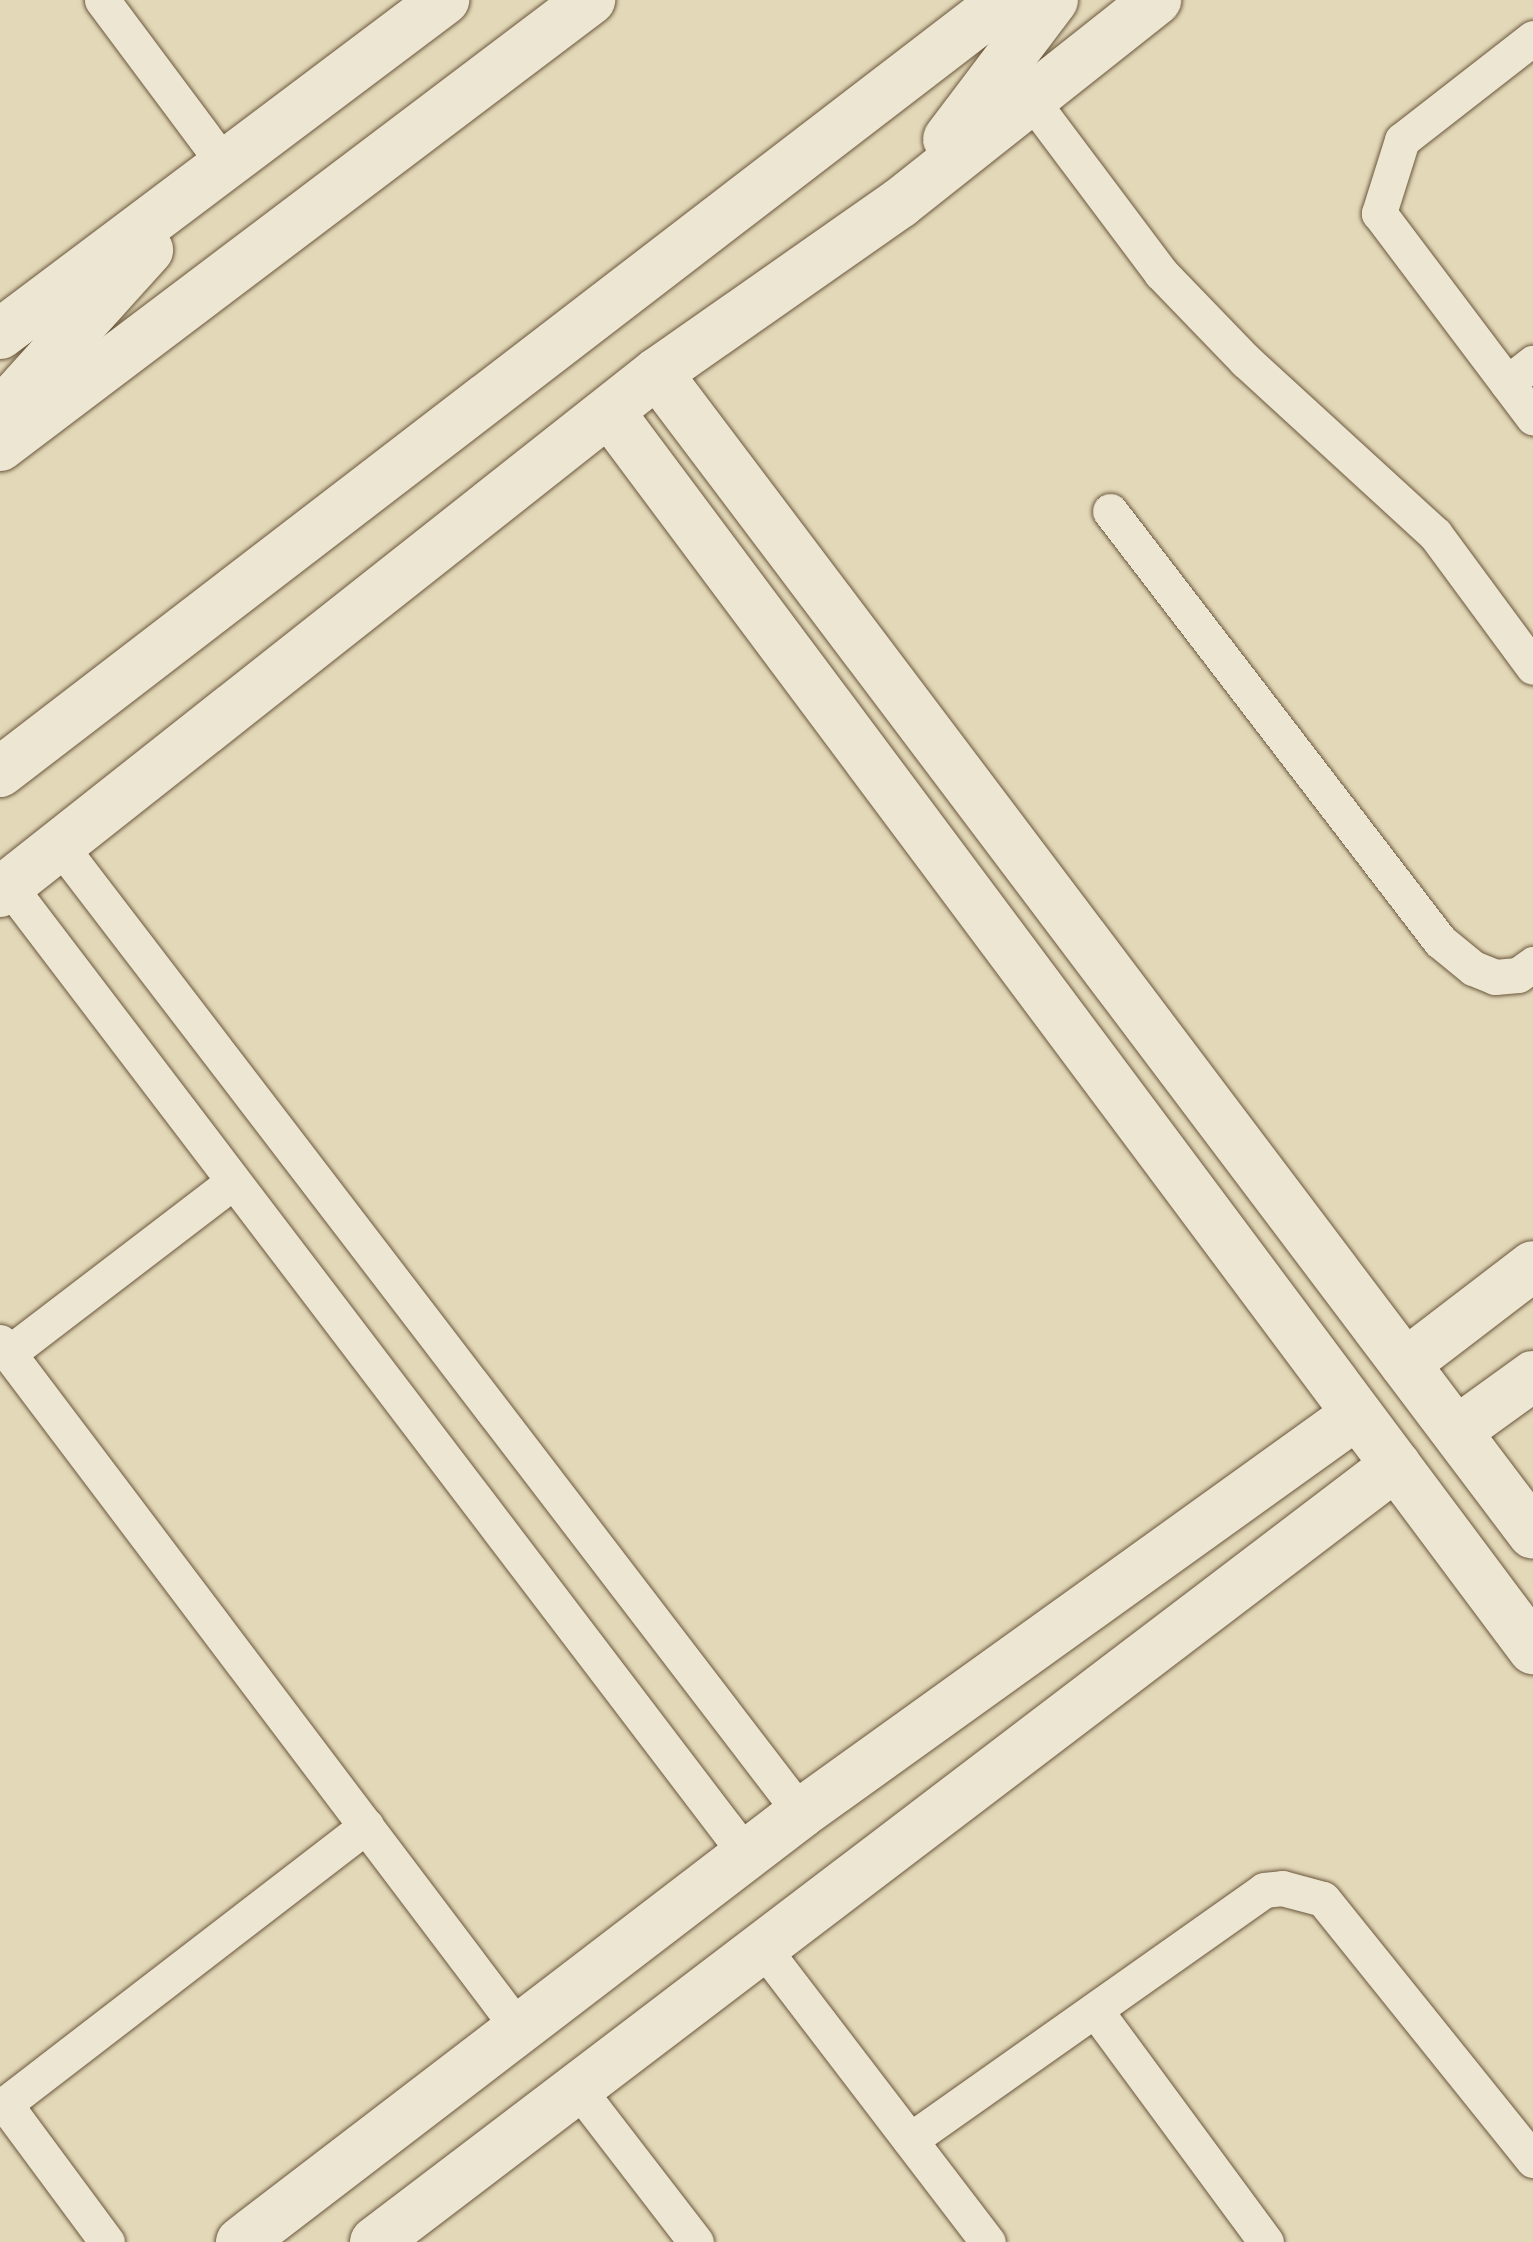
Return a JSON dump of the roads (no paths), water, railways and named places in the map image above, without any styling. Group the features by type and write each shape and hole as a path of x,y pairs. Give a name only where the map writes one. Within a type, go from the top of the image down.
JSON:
{"street":[{"path":"102,0 225,165"},
{"path":"0,334 444,0"},
{"path":"0,446 590,0"},
{"path":"0,772 1006,0"},
{"path":"900,203 1054,0"},
{"path":"746,1854 234,1182 4,889 61,848 657,374 900,203 1156,0"},
{"path":"1533,38 1402,140 1379,213 1520,373 1533,417"},
{"path":"1028,98 1161,273 1246,361 1435,534 1533,667"},
{"path":"0,414 225,165"},
{"path":"657,374 1533,1534"},
{"path":"610,413 1354,1416 1533,1649"},
{"path":"1110,511 1440,941 1473,968 1496,977 1518,975 1533,964"},
{"path":"61,848 801,1812"},
{"path":"234,1182 4,1347 519,2028"},
{"path":"1404,1364 1533,1266"},
{"path":"1457,1431 1533,1376"},
{"path":"241,2242 801,1812 1354,1416"},
{"path":"383,2240 1396,1466"},
{"path":"107,2242 5,2104 366,1826"},
{"path":"910,2140 1264,1890 1302,1889 1323,1899 1362,1941 1533,2160"},
{"path":"763,1948 988,2242"},
{"path":"1095,2010 1266,2242"},
{"path":"578,2088 696,2242"}]}
